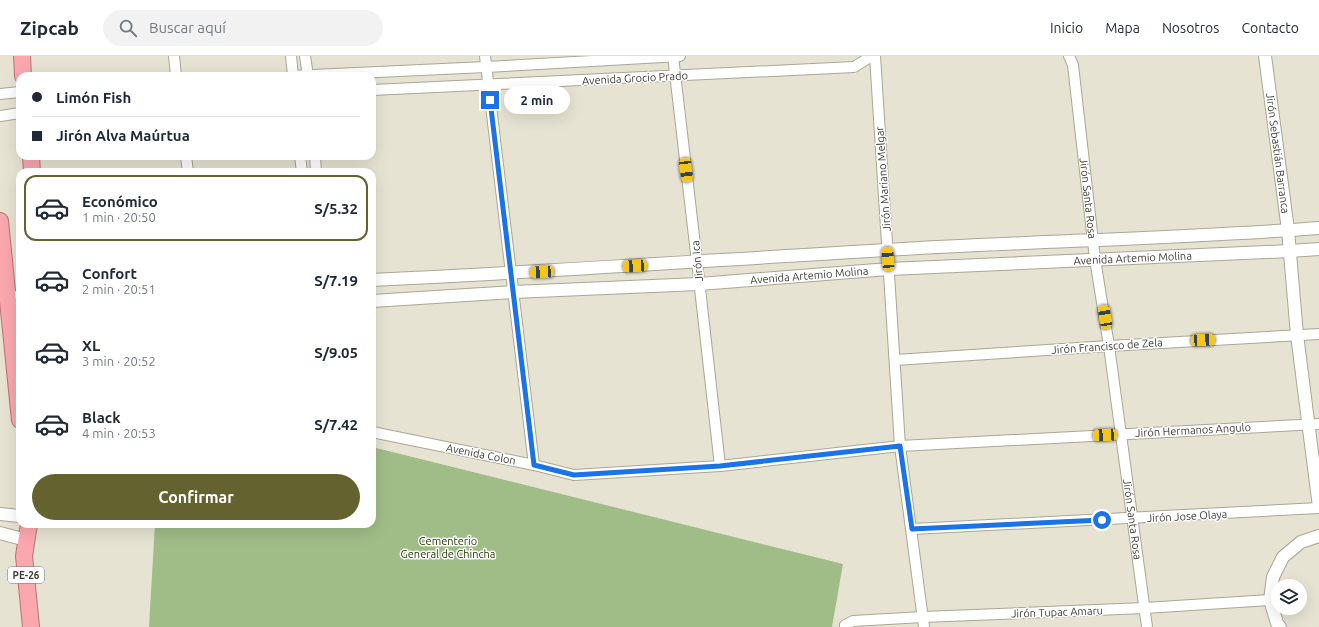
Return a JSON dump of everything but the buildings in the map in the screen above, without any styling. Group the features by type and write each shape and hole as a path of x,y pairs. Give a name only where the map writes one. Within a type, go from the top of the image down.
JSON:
{"highway":[{"path":"22,56 23,72"},
{"path":"0,221 10,300 10,329 16,384"},
{"name":"PE-26","path":"28,528 24,556 31,627"}],"street":[{"path":"174,56 176,72"},
{"path":"291,56 292,72"},
{"path":"305,56 307,72"},
{"path":"485,56 534,465"},
{"name":"Jirón Ica","path":"673,56 720,466"},
{"name":"Avenida Grocio Prado","path":"376,73 680,56"},
{"name":"Avenida Grocio Prado","path":"376,90 854,67 872,56"},
{"name":"Jirón Mariano Melgar","path":"875,56 900,446 924,622"},
{"name":"Jirón Santa Rosa","path":"1069,56 1073,65 1095,259 1109,346 1147,627"},
{"name":"Jirón Sebastián Barranca","path":"1265,56 1290,251"},
{"path":"0,94 16,92"},
{"path":"0,116 16,114"},
{"name":"Avenida Artemio Molina","path":"376,280 512,274 888,250 1094,241 1319,228"},
{"name":"Avenida Artemio Molina","path":"376,301 513,292 699,284 889,269 1319,249"},
{"path":"1290,251 1297,335 1314,424 1319,508"},
{"name":"Jirón Francisco de Zela","path":"895,360 1319,334"},
{"name":"Jirón Hermanos Angulo","path":"900,446 1314,424"},
{"name":"Avenida Colon","path":"376,433 534,465 574,475 720,466 900,446"},
{"name":"Jirón Jose Olaya","path":"912,529 1133,519 1319,508"},
{"path":"0,514 16,516"},
{"path":"0,533 26,540"},
{"path":"1280,627 1277,623 1270,600 1273,577 1283,557 1301,542 1319,536"},
{"name":"Jirón Tupac Amaru","path":"845,626 853,621 924,622 1270,600"}],"green space":[{"name":"Cementerio General de Chincha","path":"376,448 843,564 832,627 149,627 155,528 376,528"}],"route":[{"path":"490,100 534,465 574,475 720,466 900,446 912,529 1102,520"}]}
